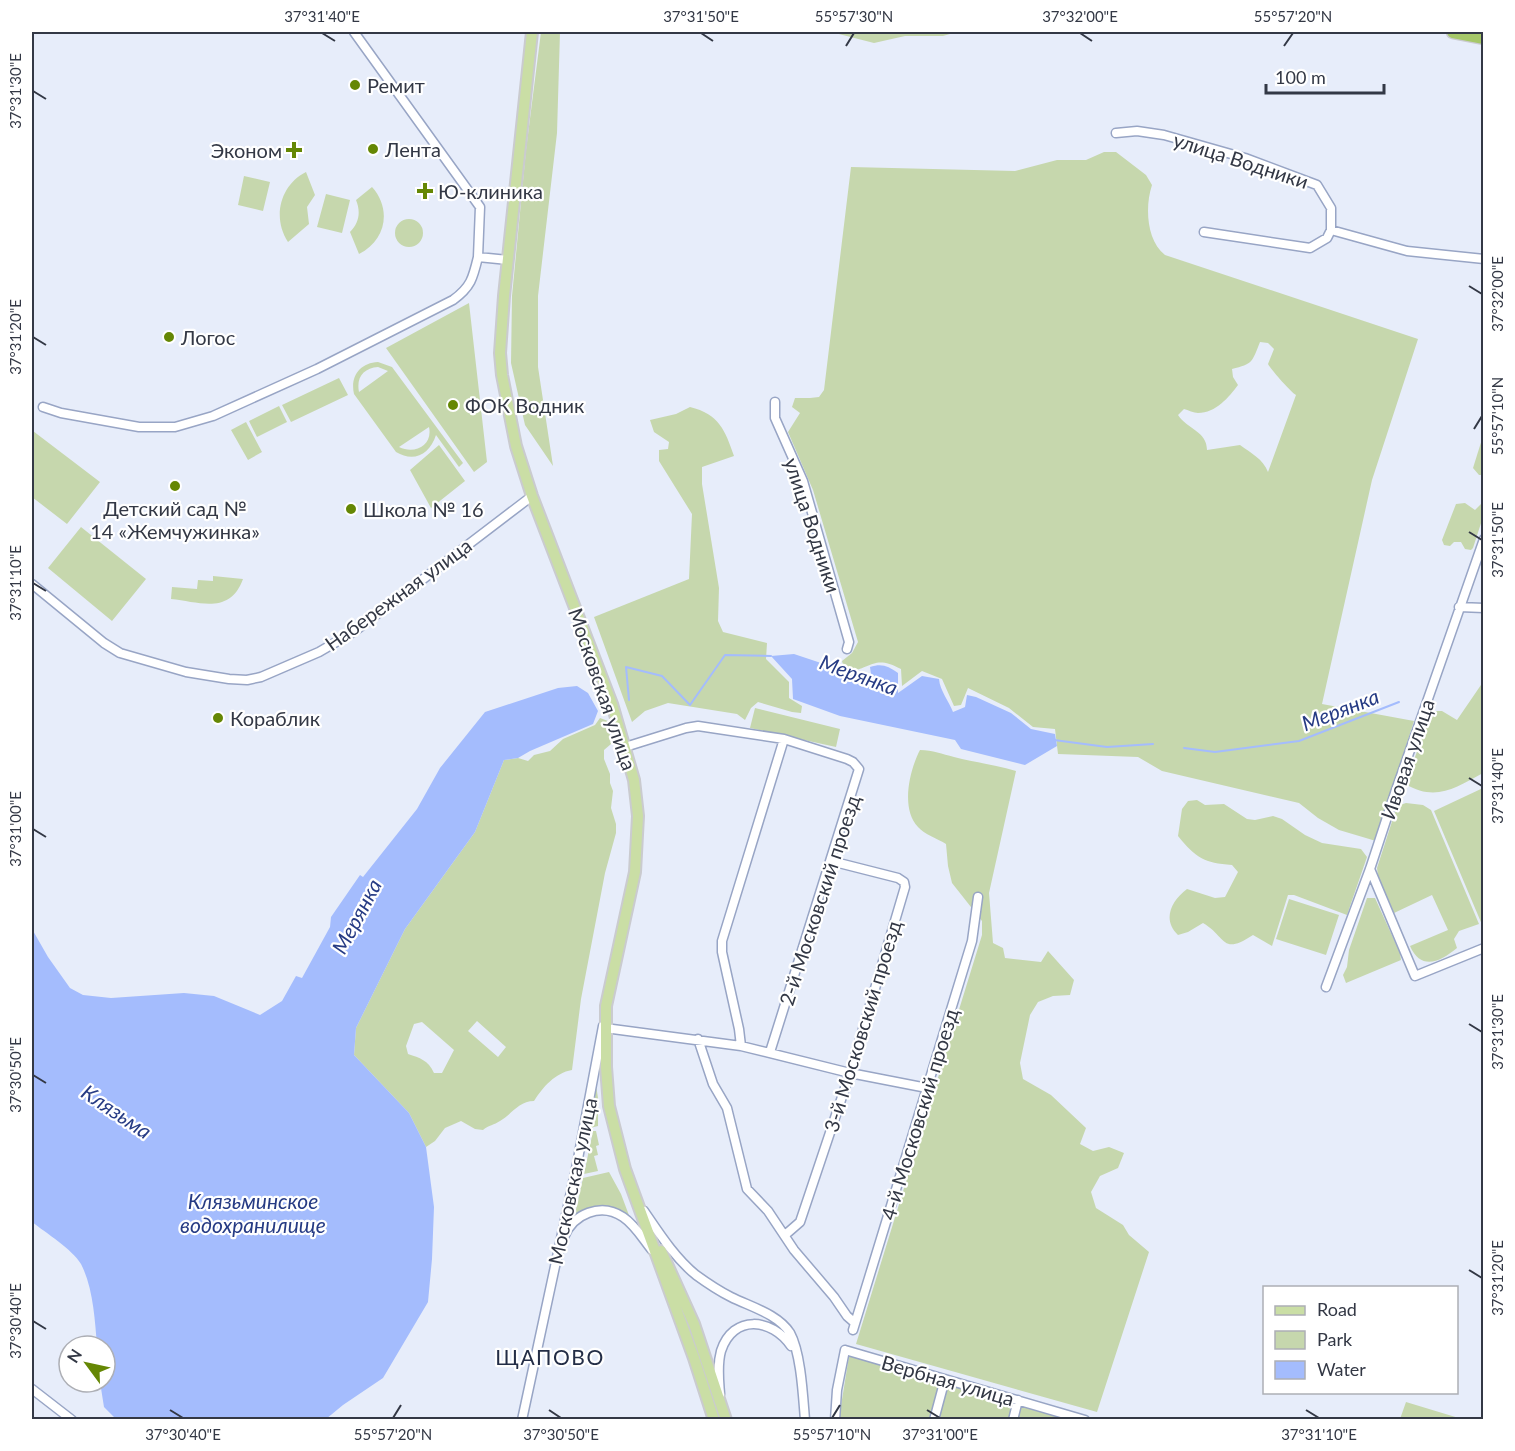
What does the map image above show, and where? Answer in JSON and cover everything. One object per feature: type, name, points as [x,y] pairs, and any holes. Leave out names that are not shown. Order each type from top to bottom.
[{"type":"highway","points":[[1453,32],[1484,38]]},
{"type":"main road","name":"Московская улица","points":[[532,32],[500,353],[516,446],[532,496],[608,693],[625,747],[635,792],[638,845],[631,898],[606,1006]]},
{"type":"main road","points":[[606,1006],[609,1106],[618,1146],[714,1419]]},
{"type":"main road","points":[[634,1194],[694,1323],[726,1419]]},
{"type":"street","points":[[43,407],[62,413],[140,427],[175,427],[213,416],[317,369],[465,292],[473,278],[478,257],[480,207],[354,32]]},
{"type":"street","name":"улица Водники","points":[[1116,133],[1137,131],[1164,135],[1245,158],[1317,185],[1331,208],[1331,230]]},
{"type":"street","points":[[1204,232],[1310,248],[1327,238],[1331,230],[1407,251],[1484,259]]},
{"type":"street","points":[[478,257],[508,260]]},
{"type":"street","name":"улица Водники","points":[[775,402],[775,418],[803,481],[849,642],[847,648]]},
{"type":"street","name":"Набережная улица","points":[[32,584],[104,643],[120,653],[186,672],[229,679],[261,678],[321,651],[361,627],[532,496]]},
{"type":"street","name":"Ивовая улица","points":[[1326,987],[1370,869],[1484,539]]},
{"type":"street","points":[[1459,607],[1484,608]]},
{"type":"street","points":[[625,747],[698,726],[784,739],[722,941],[722,952],[741,1046]]},
{"type":"street","name":"2-й Московский проезд","points":[[770,1052],[859,771],[853,762],[784,739]]},
{"type":"street","name":"3-й Московский проезд","points":[[785,1236],[800,1222],[850,1073],[905,887],[904,882],[898,878],[831,861]]},
{"type":"street","points":[[1370,869],[1415,976],[1484,948]]},
{"type":"street","name":"4-й Московский проезд","points":[[785,1236],[854,1326],[972,941],[978,897]]},
{"type":"street","name":"Московская улица","points":[[522,1419],[577,1164],[606,1006]]},
{"type":"street","points":[[605,1028],[741,1046],[850,1073],[927,1088]]},
{"type":"street","points":[[698,1039],[713,1084],[727,1108],[747,1189],[785,1236]]},
{"type":"street","points":[[642,1208],[679,1257],[696,1274],[728,1296],[770,1316],[783,1325],[793,1342],[797,1358],[806,1419]]},
{"type":"street","points":[[557,1254],[566,1231],[573,1221],[584,1214],[595,1211],[615,1213],[624,1218],[656,1254]]},
{"type":"street","points":[[720,1397],[719,1369],[722,1351],[728,1338],[740,1328],[756,1324],[770,1327],[788,1342],[797,1358]]},
{"type":"street","name":"Вербная улица","points":[[835,1419],[837,1390],[845,1350],[1085,1419]]},
{"type":"street","points":[[934,1419],[945,1379]]},
{"type":"street","points":[[32,1389],[72,1419]]},
{"type":"street","points":[[1013,1419],[1018,1400]]},
{"type":"green space","points":[[541,32],[560,32],[557,133],[538,296],[538,367],[553,466],[525,425],[511,363],[512,296],[526,150]]},
{"type":"green space","points":[[831,32],[957,32],[943,36],[905,36],[874,43]]},
{"type":"green space","points":[[1104,152],[1116,152],[1146,175],[1152,185],[1148,203],[1151,232],[1154,241],[1165,255],[1418,339],[1372,480],[1322,704],[1414,721],[1376,841],[1339,830],[1318,818],[1299,803],[1162,771],[1138,757],[1058,754],[1055,729],[1033,727],[1009,708],[968,688],[961,705],[954,706],[942,679],[922,671],[902,686],[901,669],[884,663],[845,672],[842,661],[852,653],[858,642],[813,490],[788,432],[800,413],[792,407],[795,398],[819,397],[824,390],[851,167],[1015,171],[1057,160],[1086,160]],"holes":[[[1260,342],[1268,343],[1274,349],[1268,364],[1296,395],[1268,472],[1260,460],[1240,445],[1207,450],[1204,438],[1178,415],[1184,409],[1196,413],[1205,412],[1221,404],[1238,385],[1233,377],[1232,369],[1248,364]]]},
{"type":"green space","points":[[306,172],[315,195],[307,207],[309,224],[288,242],[280,223],[281,203],[290,185]]},
{"type":"green space","points":[[244,176],[270,182],[263,211],[238,205]]},
{"type":"green space","points":[[372,187],[382,205],[383,224],[375,241],[359,254],[350,232],[358,217],[356,200]]},
{"type":"green space","points":[[326,194],[350,200],[342,233],[317,227]]},
{"type":"green space","points":[[409,219],[419,223],[423,233],[419,243],[409,247],[399,243],[395,233],[399,223]]},
{"type":"green space","name":"ФОК Водник","points":[[469,303],[487,462],[474,472],[386,348]]},
{"type":"green space","points":[[378,362],[392,367],[463,463],[459,467],[436,435],[430,447],[421,455],[409,457],[396,452],[354,394],[355,376],[361,368]],"holes":[[[378,367],[388,371],[359,392],[358,387],[362,374]],[[429,427],[428,439],[422,447],[411,450],[399,447]]]},
{"type":"green space","points":[[339,378],[348,395],[291,422],[282,405]]},
{"type":"green space","points":[[279,406],[287,422],[257,437],[249,421]]},
{"type":"green space","points":[[690,407],[708,414],[720,424],[734,456],[702,467],[702,484],[719,588],[718,621],[723,632],[767,643],[766,659],[789,682],[789,698],[802,706],[801,713],[758,702],[751,708],[745,720],[737,714],[668,703],[645,711],[632,722],[594,617],[689,579],[692,514],[659,461],[659,450],[668,449],[669,442],[654,432],[650,420],[676,414]]},
{"type":"green space","points":[[246,422],[262,452],[248,460],[231,430]]},
{"type":"green space","points":[[33,431],[100,482],[67,524],[32,497]]},
{"type":"green space","points":[[1483,436],[1483,475],[1479,475],[1473,468]]},
{"type":"green space","points":[[439,445],[465,481],[431,508],[410,470]]},
{"type":"green space","points":[[1483,502],[1483,517],[1473,548],[1465,549],[1461,542],[1454,542],[1450,546],[1444,545],[1442,540],[1456,504],[1465,503],[1475,510]]},
{"type":"green space","points":[[81,527],[146,579],[112,621],[48,568]]},
{"type":"green space","points":[[213,576],[243,579],[230,598],[222,602],[213,604],[171,599],[172,587],[197,589],[198,580],[213,581]]},
{"type":"green space","points":[[1483,682],[1483,773],[1445,791],[1426,792],[1405,784],[1432,711],[1442,711],[1457,720]]},
{"type":"green space","points":[[755,708],[840,729],[836,747],[750,728]]},
{"type":"green space","points":[[600,718],[608,721],[611,744],[604,750],[604,759],[613,791],[611,808],[616,833],[605,873],[581,999],[572,1070],[555,1077],[534,1101],[520,1105],[504,1118],[483,1130],[475,1129],[461,1121],[445,1128],[435,1141],[426,1147],[409,1113],[354,1055],[356,1028],[405,929],[475,832],[504,760],[518,758],[528,761],[534,755],[550,751],[563,739],[595,725]],"holes":[[[477,1021],[506,1047],[498,1057],[468,1031]],[[422,1022],[454,1050],[442,1073],[434,1073],[426,1062],[408,1054],[406,1046],[414,1024]]]},
{"type":"green space","points":[[920,750],[933,751],[1016,771],[989,893],[993,943],[1003,948],[1005,958],[1041,962],[1048,951],[1074,980],[1070,995],[1053,996],[1038,1002],[1030,1015],[1020,1063],[1023,1079],[1051,1095],[1086,1128],[1080,1144],[1093,1151],[1109,1147],[1124,1153],[1118,1168],[1100,1176],[1091,1192],[1096,1208],[1123,1225],[1129,1235],[1149,1252],[1097,1412],[856,1344],[982,935],[982,921],[952,883],[946,844],[921,830],[909,810],[910,778]]},
{"type":"green space","points":[[1483,788],[1484,927],[1434,811]]},
{"type":"green space","points":[[1197,800],[1205,805],[1224,804],[1247,819],[1255,820],[1273,816],[1322,843],[1361,849],[1367,857],[1347,915],[1294,895],[1288,895],[1272,946],[1253,935],[1235,944],[1229,944],[1203,923],[1178,935],[1170,923],[1170,911],[1181,894],[1187,889],[1215,898],[1225,897],[1238,872],[1232,865],[1214,863],[1201,858],[1190,850],[1178,836],[1182,809],[1188,801]]},
{"type":"green space","points":[[1406,803],[1423,805],[1431,810],[1479,924],[1459,931],[1454,939],[1457,948],[1431,962],[1420,959],[1410,946],[1448,930],[1432,895],[1394,913],[1378,876],[1377,868],[1397,806]]},
{"type":"green space","points":[[1367,898],[1375,898],[1401,960],[1346,983],[1343,975],[1347,967],[1349,950]]},
{"type":"green space","points":[[1289,899],[1339,915],[1326,955],[1276,939]]},
{"type":"green space","points":[[595,1079],[598,1126],[590,1128]]},
{"type":"green space","points":[[593,1131],[596,1131],[599,1145],[596,1146],[598,1155],[594,1156],[598,1171],[584,1174]]},
{"type":"green space","points":[[609,1172],[630,1218],[616,1209],[604,1206],[591,1207],[575,1214],[583,1178]]},
{"type":"green space","points":[[850,1350],[1096,1419],[840,1420]]},
{"type":"green space","points":[[1406,1402],[1462,1419],[1400,1419]]},
{"type":"water","points":[[794,654],[827,665],[844,675],[871,674],[870,667],[881,665],[888,667],[898,673],[898,693],[922,676],[939,679],[953,712],[965,707],[967,695],[976,697],[1011,713],[1031,729],[1055,734],[1057,746],[1025,765],[961,749],[955,740],[840,716],[793,699],[792,679],[771,656]]},
{"type":"water","name":"Клязьминское водохранилище","points":[[577,686],[588,693],[598,711],[593,724],[518,758],[504,760],[475,832],[405,929],[356,1028],[354,1055],[409,1113],[426,1147],[434,1207],[428,1302],[383,1378],[326,1419],[116,1419],[104,1407],[102,1394],[117,1394],[117,1334],[96,1334],[93,1304],[81,1264],[72,1253],[32,1222],[32,929],[70,988],[83,995],[111,998],[184,993],[214,996],[260,1015],[282,1001],[296,976],[302,978],[330,927],[331,917],[360,875],[363,877],[417,809],[440,768],[485,712],[558,688]]},
{"type":"waterway","name":"Мерянка","points":[[629,700],[626,667],[662,676],[690,705],[725,655],[771,656]]},
{"type":"waterway","name":"Мерянка","points":[[1184,748],[1215,752],[1299,741],[1399,702]]},
{"type":"waterway","name":"Мерянка","points":[[1054,740],[1107,747],[1153,744]]},
{"type":"place","name":"Ремит","points":[[355,85]]},
{"type":"place","name":"Лента","points":[[373,149]]},
{"type":"place","name":"Эконом","points":[[294,150]]},
{"type":"place","name":"Ю-клиника","points":[[425,191]]},
{"type":"place","name":"Логос","points":[[169,337]]},
{"type":"place","name":"ФОК Водник","points":[[453,405]]},
{"type":"place","name":"Детский сад № 14 «Жемчужинка»","points":[[175,486]]},
{"type":"place","name":"Школа № 16","points":[[351,509]]},
{"type":"place","name":"Кораблик","points":[[218,718]]},
{"type":"district","name":"ЩАПОВО","points":[[550,1356]]},
{"type":"water label","name":"Клязьма","points":[[117,1111]]}]
